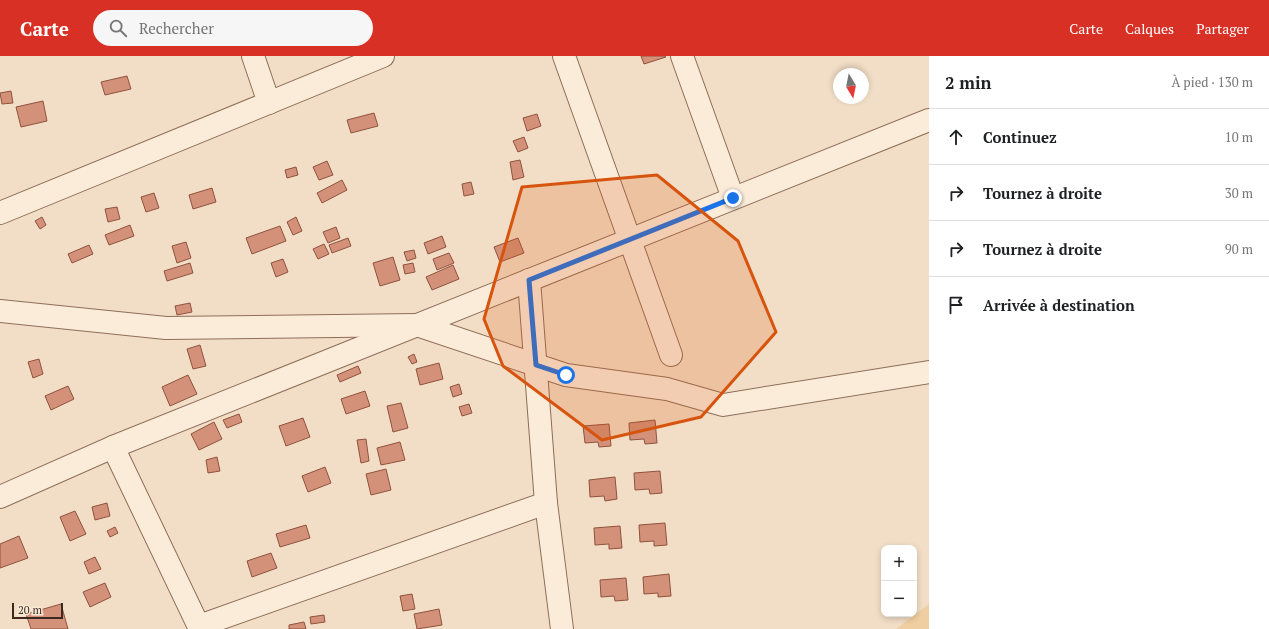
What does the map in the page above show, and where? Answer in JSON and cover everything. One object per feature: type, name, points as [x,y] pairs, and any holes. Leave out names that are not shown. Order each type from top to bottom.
[{"type":"street","points":[[253,56],[269,103]]},
{"type":"street","points":[[0,213],[383,56]]},
{"type":"street","points":[[564,56],[671,355]]},
{"type":"street","points":[[682,56],[733,198]]},
{"type":"street","points":[[0,496],[113,447],[929,120]]},
{"type":"street","points":[[529,280],[546,503],[562,629]]},
{"type":"street","points":[[0,311],[166,328],[417,325],[566,375],[667,389],[723,405],[929,372]]},
{"type":"street","points":[[113,447],[200,628],[546,503]]},
{"type":"highlighted area","points":[[657,175],[738,241],[776,332],[701,417],[602,440],[503,366],[484,319],[522,187]]},
{"type":"sand","points":[[929,604],[929,629],[896,629],[912,617],[917,617],[917,613]]},
{"type":"building","points":[[641,56],[665,56],[666,57],[644,64]]},
{"type":"building","points":[[127,76],[131,89],[105,95],[101,82]]},
{"type":"building","points":[[11,91],[13,103],[2,104],[0,93]]},
{"type":"building","points":[[43,101],[47,121],[21,127],[16,107]]},
{"type":"building","points":[[374,113],[378,126],[351,133],[347,120]]},
{"type":"building","points":[[537,114],[541,126],[527,131],[523,118]]},
{"type":"building","points":[[524,137],[528,148],[518,152],[513,141]]},
{"type":"building","points":[[520,160],[524,177],[513,180],[510,162]]},
{"type":"building","points":[[327,161],[333,175],[319,180],[313,167]]},
{"type":"building","points":[[296,167],[298,175],[287,178],[285,170]]},
{"type":"building","points":[[342,180],[347,190],[322,203],[317,193]]},
{"type":"building","points":[[471,182],[474,194],[464,196],[462,184]]},
{"type":"building","points":[[212,188],[216,202],[193,209],[189,195]]},
{"type":"building","points":[[154,193],[159,208],[146,212],[141,197]]},
{"type":"building","points":[[117,207],[120,219],[108,222],[105,209]]},
{"type":"building","points":[[42,217],[46,225],[40,229],[35,221]]},
{"type":"building","points":[[296,217],[302,231],[293,235],[287,222]]},
{"type":"building","points":[[130,225],[134,236],[109,245],[105,235]]},
{"type":"building","points":[[280,226],[286,241],[252,254],[246,238]]},
{"type":"building","points":[[336,227],[340,238],[328,243],[323,232]]},
{"type":"building","points":[[442,236],[446,247],[428,254],[424,243]]},
{"type":"building","points":[[348,238],[351,246],[332,253],[329,245]]},
{"type":"building","points":[[518,238],[524,253],[500,262],[494,247]]},
{"type":"building","points":[[186,242],[191,258],[177,263],[172,246]]},
{"type":"building","points":[[324,244],[329,254],[318,259],[313,249]]},
{"type":"building","points":[[89,245],[93,254],[72,263],[68,254]]},
{"type":"building","points":[[414,250],[416,258],[407,261],[404,252]]},
{"type":"building","points":[[449,253],[454,263],[437,270],[433,259]]},
{"type":"building","points":[[393,257],[400,280],[380,286],[373,263]]},
{"type":"building","points":[[283,259],[288,272],[276,277],[271,263]]},
{"type":"building","points":[[190,263],[193,273],[167,281],[164,271]]},
{"type":"building","points":[[413,263],[415,272],[405,274],[403,265]]},
{"type":"building","points":[[453,265],[459,279],[432,290],[426,277]]},
{"type":"building","points":[[190,303],[192,312],[177,315],[175,306]]},
{"type":"building","points":[[200,345],[206,366],[193,369],[187,349]]},
{"type":"building","points":[[414,354],[417,362],[412,364],[408,357]]},
{"type":"building","points":[[39,359],[43,374],[33,378],[28,362]]},
{"type":"building","points":[[439,363],[443,379],[420,385],[416,369]]},
{"type":"building","points":[[358,366],[361,373],[340,382],[337,375]]},
{"type":"building","points":[[188,375],[197,394],[170,406],[162,387]]},
{"type":"building","points":[[459,384],[462,394],[453,397],[450,387]]},
{"type":"building","points":[[68,386],[74,399],[51,410],[45,396]]},
{"type":"building","points":[[365,391],[370,406],[346,414],[341,399]]},
{"type":"building","points":[[401,403],[408,428],[393,432],[387,406]]},
{"type":"building","points":[[469,404],[472,413],[462,416],[459,407]]},
{"type":"building","points":[[239,414],[242,422],[227,428],[223,420]]},
{"type":"building","points":[[303,418],[310,437],[286,446],[279,426]]},
{"type":"building","points":[[655,420],[657,443],[645,444],[644,439],[630,440],[629,423]]},
{"type":"building","points":[[214,422],[222,439],[199,450],[191,434]]},
{"type":"building","points":[[609,424],[611,446],[599,447],[598,442],[585,443],[583,426]]},
{"type":"building","points":[[366,439],[369,461],[361,463],[357,440]]},
{"type":"building","points":[[400,442],[405,460],[381,465],[377,448]]},
{"type":"building","points":[[217,457],[220,471],[208,473],[206,460]]},
{"type":"building","points":[[325,467],[331,483],[308,492],[302,476]]},
{"type":"building","points":[[386,469],[391,490],[371,495],[366,474]]},
{"type":"building","points":[[660,471],[662,493],[650,494],[649,489],[635,490],[634,473]]},
{"type":"building","points":[[615,477],[617,499],[605,501],[604,496],[590,497],[589,480]]},
{"type":"building","points":[[107,503],[110,516],[95,520],[92,507]]},
{"type":"building","points":[[75,511],[86,534],[70,541],[60,517]]},
{"type":"building","points":[[665,523],[667,545],[654,546],[654,541],[640,542],[639,525]]},
{"type":"building","points":[[306,525],[310,538],[280,547],[276,534]]},
{"type":"building","points":[[620,526],[622,548],[609,549],[609,544],[595,545],[594,528]]},
{"type":"building","points":[[115,527],[118,533],[110,537],[107,531]]},
{"type":"building","points":[[19,536],[28,558],[0,568],[0,544]]},
{"type":"building","points":[[271,553],[277,568],[252,577],[247,561]]},
{"type":"building","points":[[95,557],[101,569],[89,574],[84,562]]},
{"type":"building","points":[[669,574],[671,596],[658,597],[658,593],[644,594],[643,577]]},
{"type":"building","points":[[626,578],[628,600],[615,601],[614,596],[601,597],[600,580]]},
{"type":"building","points":[[105,583],[111,597],[90,607],[83,592]]},
{"type":"building","points":[[412,594],[415,609],[403,611],[400,596]]},
{"type":"building","points":[[61,604],[68,629],[31,629],[26,614]]},
{"type":"building","points":[[439,609],[442,625],[417,629],[414,614]]},
{"type":"building","points":[[324,615],[325,622],[311,624],[310,617]]},
{"type":"building","points":[[304,622],[306,629],[289,629],[289,625]]},
{"type":"route","points":[[566,375],[536,365],[529,280],[733,198]]}]
